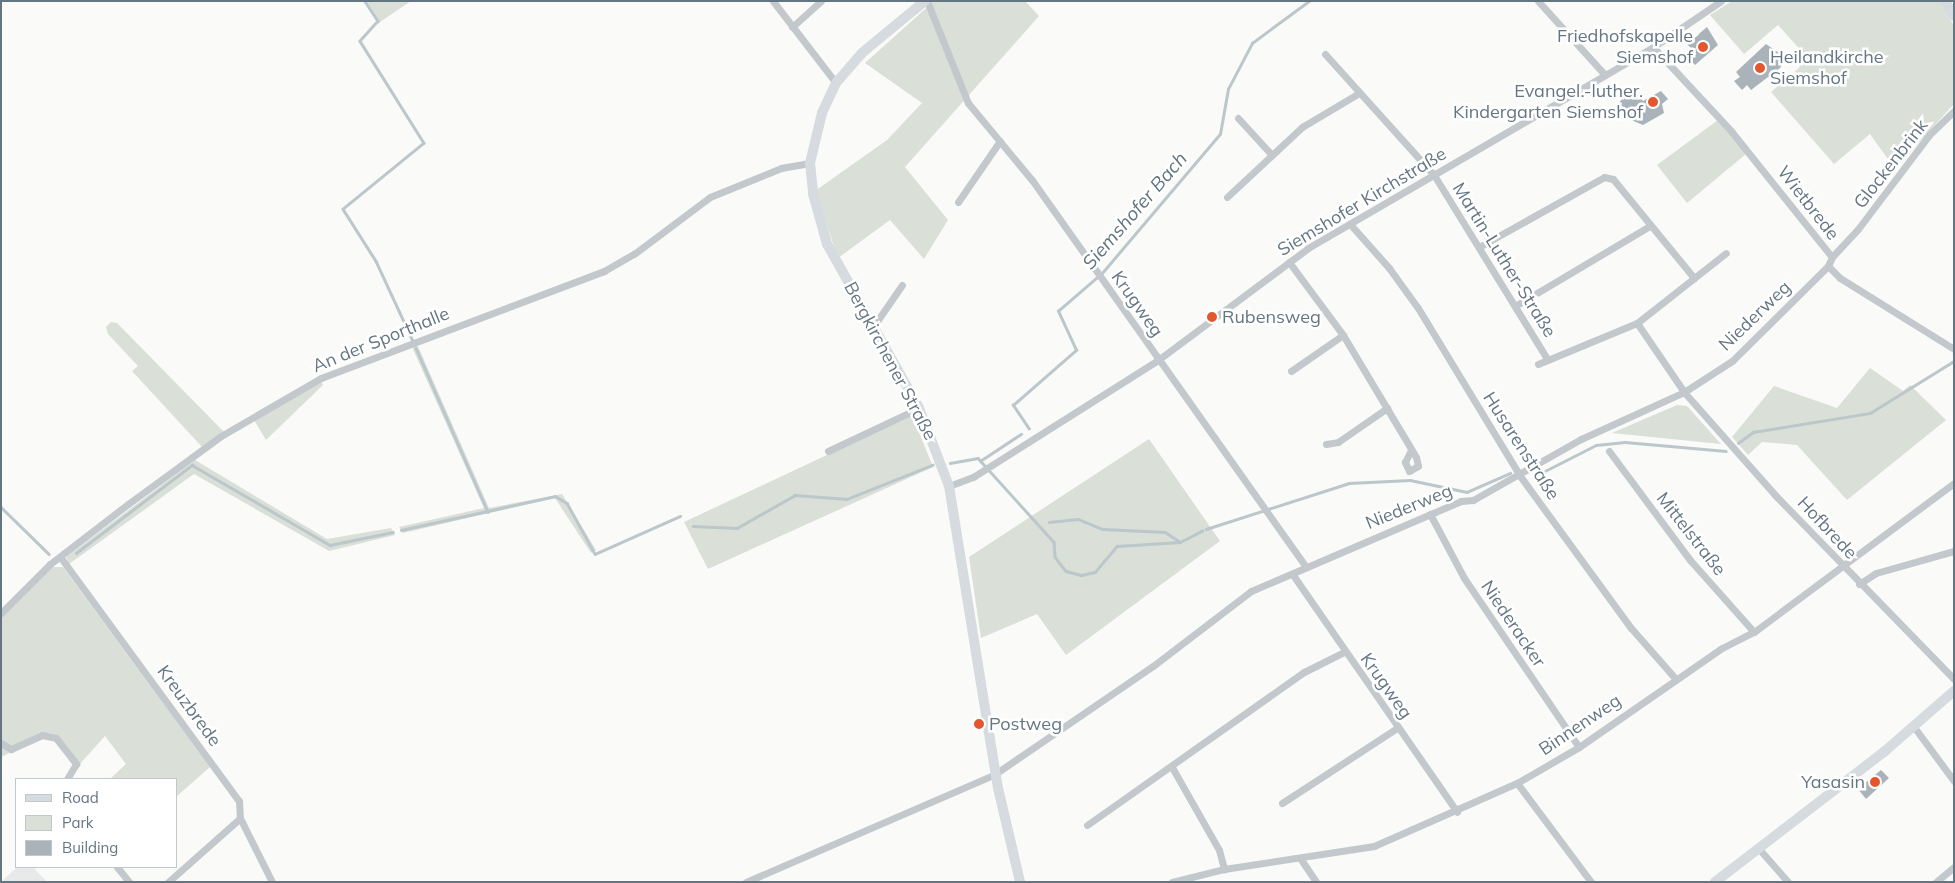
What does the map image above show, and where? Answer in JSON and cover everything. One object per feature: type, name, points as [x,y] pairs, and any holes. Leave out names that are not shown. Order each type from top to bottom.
[{"type":"street","points":[[773,1],[836,84]]},
{"type":"street","points":[[792,27],[821,1]]},
{"type":"street","name":"Bergkirchener Straße","points":[[926,1],[862,53],[836,84],[822,113],[810,162],[813,194],[827,244],[919,408],[949,486],[995,774],[1007,838],[1020,882]]},
{"type":"street","name":"Krugweg","points":[[926,1],[968,103],[1000,141],[1099,276],[1270,514],[1305,566]]},
{"type":"street","points":[[1538,1],[1605,75]]},
{"type":"street","name":"Siemshofer Kirchstraße","points":[[949,486],[985,468],[1158,360],[1218,319],[1289,262],[1350,224],[1653,47],[1721,1]]},
{"type":"street","points":[[1945,1],[1954,16]]},
{"type":"street","name":"Wietbrede","points":[[1653,47],[1731,131],[1832,257],[1828,266],[1840,278],[1954,349]]},
{"type":"street","name":"Martin-Luther-Straße","points":[[1325,54],[1434,175],[1548,360]]},
{"type":"street","points":[[1227,197],[1302,127],[1359,93]]},
{"type":"street","name":"Glockenbrink","points":[[1832,257],[1858,229],[1929,135],[1954,111]]},
{"type":"street","points":[[1238,118],[1271,154]]},
{"type":"street","points":[[958,202],[1000,141]]},
{"type":"street","name":"An der Sporthalle","points":[[1,613],[61,558],[221,436],[321,378],[604,271],[634,254],[710,197],[781,168],[810,162]]},
{"type":"street","points":[[1479,248],[1604,177],[1612,179],[1694,278]]},
{"type":"street","name":"Husarenstraße","points":[[1350,224],[1390,268],[1418,308],[1520,476],[1631,628],[1676,678]]},
{"type":"street","points":[[1515,306],[1650,226]]},
{"type":"street","name":"Martin-Luther-Straße","points":[[1538,364],[1637,323],[1726,253]]},
{"type":"street","points":[[1289,262],[1343,335],[1411,450]]},
{"type":"street","name":"Niederweg","points":[[995,774],[1153,666],[1251,591],[1293,575],[1305,566],[1430,514],[1473,500],[1520,476],[1581,439],[1684,392],[1732,361],[1828,266]]},
{"type":"street","points":[[873,327],[902,285]]},
{"type":"street","name":"Hofbrede","points":[[1637,323],[1684,392],[1843,568],[1954,679]]},
{"type":"street","points":[[1291,371],[1343,335]]},
{"type":"street","points":[[828,451],[919,408]]},
{"type":"street","points":[[1326,444],[1338,442],[1387,408]]},
{"type":"street","name":"Mittelstraße","points":[[1609,451],[1690,560],[1754,632]]},
{"type":"street","name":"Binnenweg","points":[[1172,882],[1224,869],[1374,846],[1456,812],[1517,783],[1578,747],[1676,678],[1754,632],[1843,568],[1954,483]]},
{"type":"street","name":"Niederacker","points":[[1430,514],[1464,578],[1578,747]]},
{"type":"street","points":[[1859,584],[1876,574],[1954,551]]},
{"type":"street","name":"Kreuzbrede","points":[[61,558],[239,801],[240,818],[272,882]]},
{"type":"street","name":"Krugweg","points":[[1293,575],[1344,652],[1456,812]]},
{"type":"street","points":[[1088,825],[1173,768],[1304,672],[1344,652]]},
{"type":"street","points":[[1715,882],[1760,850],[1914,726],[1954,691]]},
{"type":"street","points":[[1914,726],[1954,782]]},
{"type":"street","points":[[1282,803],[1397,728]]},
{"type":"street","points":[[1,743],[11,750],[42,735],[56,738],[76,764],[68,778]]},
{"type":"street","points":[[1173,768],[1219,850],[1224,869]]},
{"type":"street","points":[[746,882],[995,774]]},
{"type":"street","points":[[1517,783],[1591,882]]},
{"type":"street","points":[[168,882],[240,818]]},
{"type":"street","points":[[1760,850],[1788,882]]},
{"type":"street","points":[[1300,858],[1316,882]]},
{"type":"street","points":[[1936,882],[1954,867]]},
{"type":"street","points":[[118,868],[128,882]]},
{"type":"shaded area","points":[[16,868],[34,868],[47,882],[1,882]]},
{"type":"green space","points":[[367,1],[411,1],[380,22]]},
{"type":"green space","points":[[934,1],[1025,1],[1039,16],[905,167],[948,220],[924,259],[890,220],[838,258],[815,191],[887,140],[922,103],[865,63]]},
{"type":"green space","points":[[1732,1],[1940,1],[1954,26],[1954,104],[1895,169],[1870,134],[1834,164],[1771,92],[1799,68],[1804,54],[1778,25],[1744,54],[1710,15]]},
{"type":"green space","points":[[1718,120],[1746,154],[1687,203],[1657,165]]},
{"type":"green space","points":[[111,322],[117,323],[224,432],[202,447],[132,371],[138,366],[108,334],[106,327]]},
{"type":"green space","points":[[417,344],[489,508],[562,494],[596,550],[591,553],[555,498],[403,533],[399,527],[484,508],[412,347]]},
{"type":"green space","points":[[1870,368],[1903,391],[1910,385],[1946,420],[1847,500],[1797,445],[1762,442],[1748,455],[1732,437],[1774,386],[1837,408]]},
{"type":"green space","points":[[321,381],[323,385],[266,440],[254,420]]},
{"type":"green space","points":[[1677,405],[1687,406],[1721,444],[1612,433]]},
{"type":"green space","points":[[912,415],[933,467],[708,569],[684,522]]},
{"type":"green space","points":[[1149,439],[1220,541],[1066,655],[1037,614],[981,638],[969,557]]},
{"type":"green space","points":[[195,460],[327,539],[391,528],[395,535],[329,551],[194,474],[69,564],[66,557]]},
{"type":"green space","points":[[52,567],[63,567],[210,767],[178,795],[178,778],[111,778],[126,764],[105,736],[79,765],[66,745],[50,733],[1,757],[1,618]]},
{"type":"building","name":"Friedhofskapelle Siemshof","points":[[1707,27],[1718,45],[1695,65],[1687,56],[1693,50],[1687,44]]},
{"type":"building","name":"Heilandkirche Siemshof","points":[[1766,44],[1782,55],[1778,58],[1783,63],[1780,68],[1751,90],[1747,85],[1742,90],[1734,81],[1740,77],[1736,72]]},
{"type":"building","name":"Evangel.-luther. Kindergarten Siemshof","points":[[1631,87],[1643,101],[1661,91],[1668,99],[1662,104],[1664,113],[1643,125],[1624,117],[1616,107]]},
{"type":"building","name":"Yasasin","points":[[1881,770],[1889,778],[1866,799],[1858,789]]},
{"type":"waterway","points":[[365,1],[378,21],[360,41],[424,143],[343,209],[376,261],[413,341]]},
{"type":"waterway","name":"Siemshofer Bach","points":[[1029,429],[1013,405],[1076,350],[1058,311],[1102,273],[1220,134],[1228,89],[1252,43],[1309,1]]},
{"type":"waterway","points":[[416,348],[488,512]]},
{"type":"waterway","points":[[1738,443],[1753,432],[1870,413],[1954,361]]},
{"type":"waterway","name":"Siemshofer Bach","points":[[980,461],[1021,434]]},
{"type":"waterway","points":[[1535,476],[1596,445],[1625,442],[1726,451]]},
{"type":"waterway","points":[[950,463],[978,458],[1054,542],[1055,557],[1066,571],[1081,575],[1095,572],[1117,546],[1180,542],[1202,531]]},
{"type":"waterway","points":[[76,553],[192,465],[330,545],[393,532]]},
{"type":"waterway","points":[[693,526],[737,528],[795,495],[847,499],[932,465]]},
{"type":"waterway","points":[[1206,529],[1349,483],[1410,480],[1467,492],[1510,473]]},
{"type":"waterway","points":[[401,530],[555,496],[567,503],[595,554],[680,516]]},
{"type":"waterway","points":[[1,507],[49,554]]},
{"type":"waterway","points":[[1049,522],[1078,519],[1103,529],[1165,532],[1179,541]]},
{"type":"place","name":"Friedhofskapelle Siemshof","points":[[1703,47]]},
{"type":"place","name":"Heilandkirche Siemshof","points":[[1760,68]]},
{"type":"place","name":"Evangel.-luther. Kindergarten Siemshof","points":[[1653,102]]},
{"type":"place","name":"Rubensweg","points":[[1212,317]]},
{"type":"place","name":"Postweg","points":[[979,724]]},
{"type":"place","name":"Yasasin","points":[[1875,782]]}]
